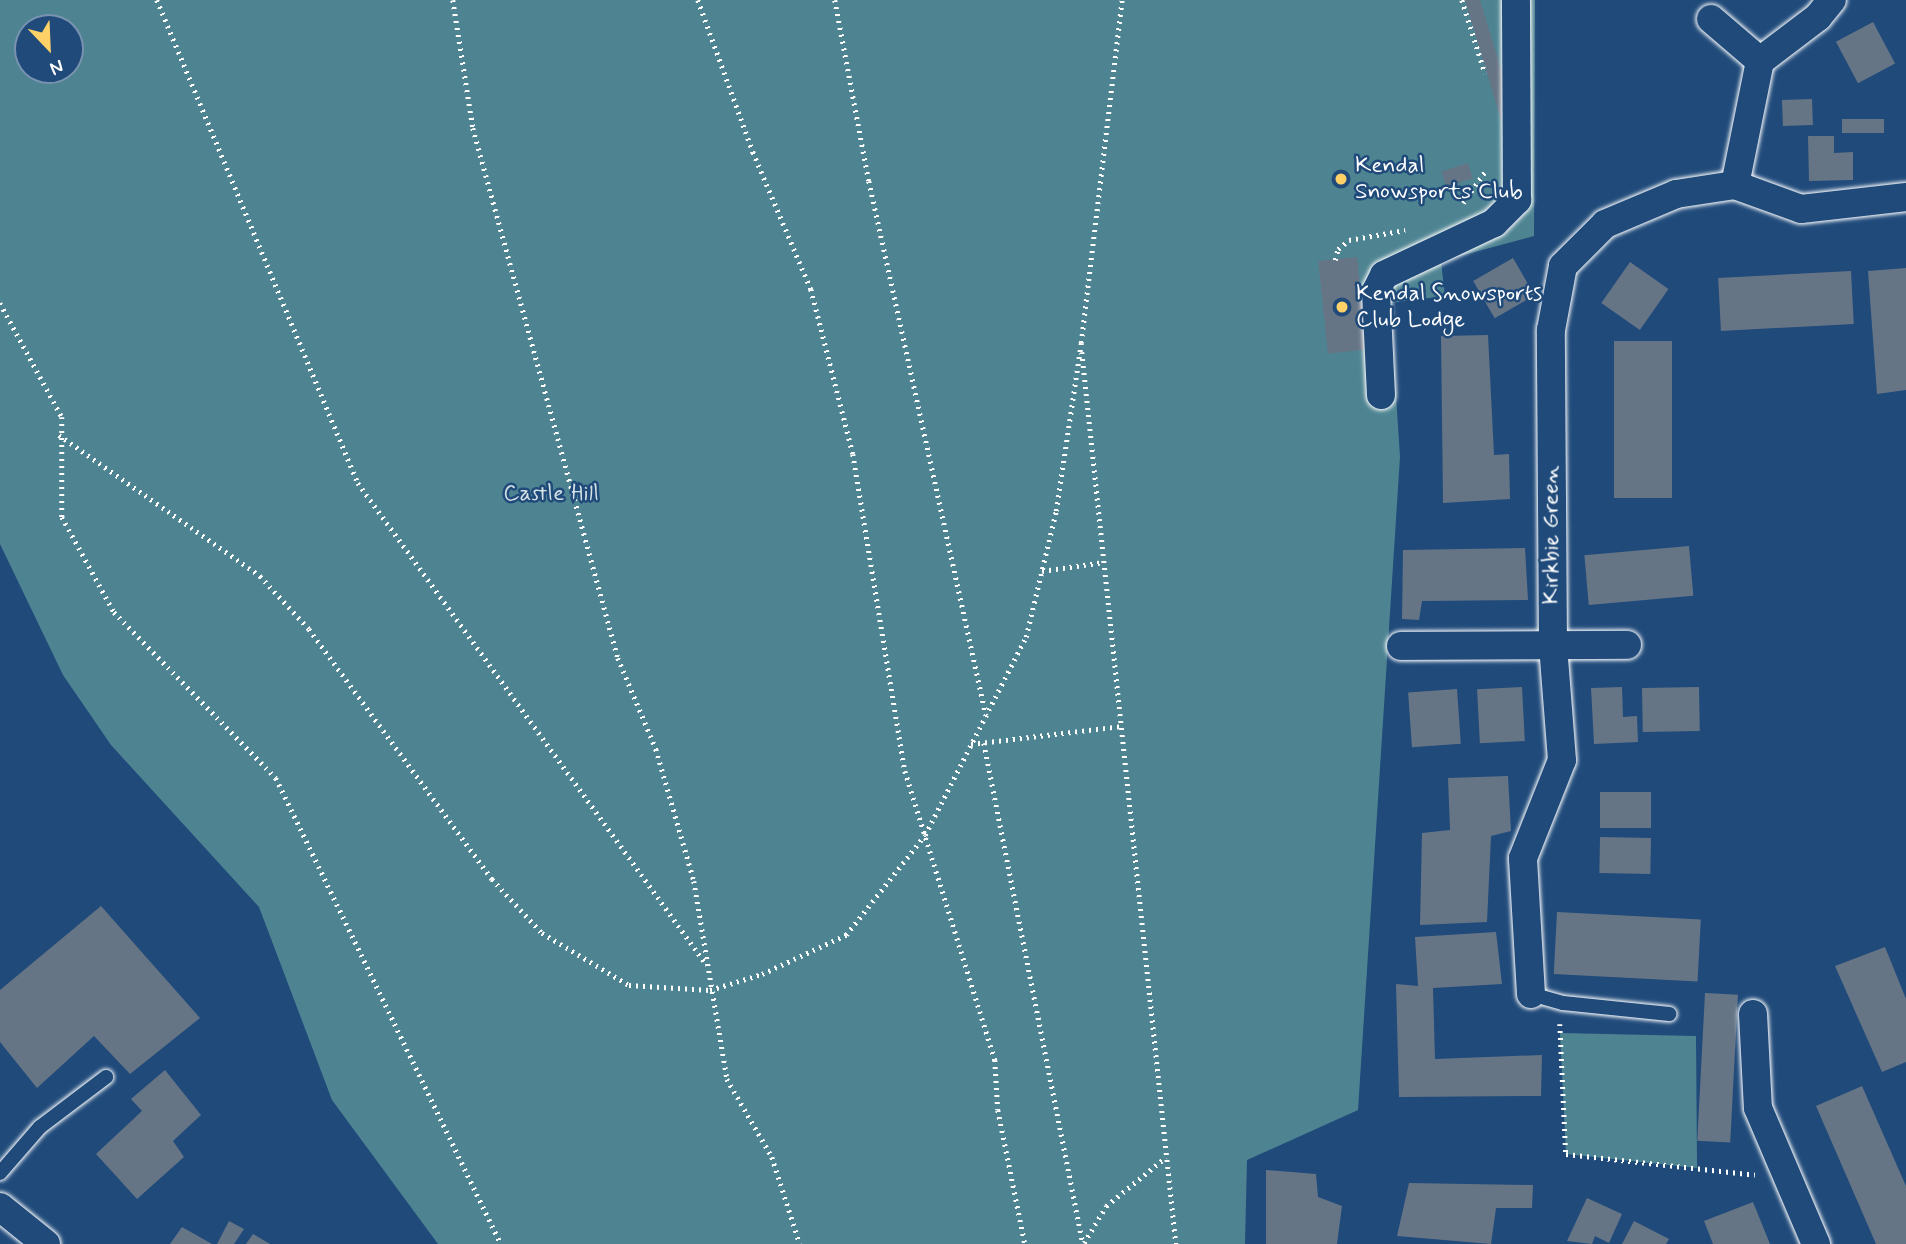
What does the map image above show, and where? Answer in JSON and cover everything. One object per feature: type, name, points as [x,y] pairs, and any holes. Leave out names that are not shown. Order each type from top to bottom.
[{"type":"street","points":[[1381,395],[1376,291],[1384,275],[1494,223],[1517,200],[1516,0]]},
{"type":"street","points":[[1735,185],[1760,61],[1818,17],[1832,0]]},
{"type":"street","points":[[1711,19],[1760,61]]},
{"type":"street","name":"Kirkbie Green","points":[[1531,993],[1523,858],[1562,760],[1553,645],[1551,330],[1563,266],[1605,224],[1675,194],[1735,185],[1801,209],[1906,197]]},
{"type":"street","points":[[1401,646],[1627,645]]},
{"type":"street","points":[[1753,1014],[1758,1108],[1815,1244]]},
{"type":"street","points":[[0,1207],[46,1244]]},
{"type":"lane","points":[[1531,993],[1563,1003],[1669,1014]]},
{"type":"lane","points":[[0,1173],[40,1127],[106,1077]]},
{"type":"path","points":[[157,0],[358,483],[706,965]]},
{"type":"path","points":[[453,0],[473,128],[618,658],[656,749],[694,881],[710,990],[727,1079],[772,1157],[800,1244]]},
{"type":"path","points":[[698,0],[753,152],[810,289],[853,454],[905,771],[995,1060],[998,1110],[1025,1244]]},
{"type":"path","points":[[835,0],[869,181],[986,716]]},
{"type":"path","points":[[59,435],[260,576],[309,629],[492,879],[542,933],[629,985],[710,990],[762,974],[846,935],[925,835],[1026,637],[1056,511],[1081,343],[1122,0]]},
{"type":"path","points":[[1462,0],[1489,86]]},
{"type":"path","points":[[1460,208],[1488,168]]},
{"type":"path","points":[[0,303],[62,417],[59,435],[62,517],[114,612],[276,778],[501,1244]]},
{"type":"path","points":[[1081,343],[1176,1244]]},
{"type":"path","points":[[1042,571],[1104,562]]},
{"type":"path","points":[[971,744],[1121,726]]},
{"type":"path","points":[[984,743],[1083,1244]]},
{"type":"path","points":[[1531,993],[1560,1022],[1566,1154],[1788,1179]]},
{"type":"path","points":[[1083,1244],[1106,1206],[1166,1156]]},
{"type":"green space","name":"Castle Hill","points":[[0,0],[1535,0],[1534,236],[1441,261],[1445,296],[1390,303],[1400,457],[1358,1110],[1247,1160],[1245,1244],[438,1244],[332,1100],[259,907],[111,745],[63,675],[0,544]]},
{"type":"green space","points":[[1560,1033],[1696,1036],[1697,1168],[1566,1154]]},
{"type":"building","points":[[1465,0],[1480,0],[1512,105],[1511,117],[1501,120]]},
{"type":"building","points":[[1873,22],[1895,63],[1858,83],[1836,42]]},
{"type":"building","points":[[1812,99],[1813,125],[1783,126],[1782,100]]},
{"type":"building","points":[[1842,119],[1884,119],[1884,133],[1842,133]]},
{"type":"building","points":[[1808,136],[1834,136],[1834,153],[1853,152],[1853,180],[1809,181]]},
{"type":"building","points":[[1468,163],[1473,178],[1446,187],[1441,172]]},
{"type":"building","name":"Kendal Snowsports Club Lodge","points":[[1357,257],[1367,349],[1328,354],[1318,261]]},
{"type":"building","points":[[1513,258],[1534,295],[1495,318],[1473,281]]},
{"type":"building","points":[[1630,262],[1669,289],[1640,330],[1601,303]]},
{"type":"building","points":[[1906,268],[1906,390],[1877,394],[1868,271]]},
{"type":"building","points":[[1851,271],[1854,324],[1721,331],[1718,278]]},
{"type":"building","points":[[1488,335],[1494,455],[1509,454],[1510,499],[1443,503],[1441,336]]},
{"type":"building","points":[[1614,341],[1672,341],[1672,498],[1614,498]]},
{"type":"building","points":[[1689,546],[1693,596],[1589,605],[1584,555]]},
{"type":"building","points":[[1525,548],[1528,600],[1422,601],[1419,620],[1402,619],[1403,550]]},
{"type":"building","points":[[1522,687],[1525,741],[1480,743],[1477,689]]},
{"type":"building","points":[[1622,687],[1623,717],[1637,716],[1638,742],[1594,744],[1591,688]]},
{"type":"building","points":[[1699,687],[1700,731],[1643,732],[1642,688]]},
{"type":"building","points":[[1457,689],[1461,744],[1412,747],[1408,692]]},
{"type":"building","points":[[1508,776],[1511,831],[1491,836],[1487,922],[1420,925],[1422,833],[1450,830],[1448,778]]},
{"type":"building","points":[[1600,792],[1651,792],[1651,828],[1600,828]]},
{"type":"building","points":[[1600,837],[1651,838],[1650,874],[1599,873]]},
{"type":"building","points":[[101,906],[200,1018],[130,1074],[94,1036],[37,1088],[0,1042],[0,990]]},
{"type":"building","points":[[1557,912],[1701,920],[1698,981],[1554,974]]},
{"type":"building","points":[[1496,932],[1502,984],[1433,988],[1435,1059],[1542,1055],[1541,1096],[1399,1097],[1396,984],[1418,986],[1415,937]]},
{"type":"building","points":[[1885,947],[1906,999],[1906,1062],[1882,1072],[1835,966]]},
{"type":"building","points":[[1705,993],[1738,995],[1730,1143],[1697,1141]]},
{"type":"building","points":[[165,1070],[201,1115],[173,1141],[184,1157],[137,1199],[96,1154],[142,1111],[131,1099]]},
{"type":"building","points":[[1862,1086],[1906,1186],[1906,1244],[1876,1244],[1816,1106]]},
{"type":"building","points":[[1266,1170],[1316,1174],[1318,1197],[1342,1206],[1337,1244],[1266,1244]]},
{"type":"building","points":[[1409,1183],[1533,1185],[1532,1208],[1496,1208],[1491,1244],[1397,1236]]},
{"type":"building","points":[[1587,1198],[1622,1214],[1609,1243],[1595,1236],[1592,1244],[1567,1241]]},
{"type":"building","points":[[1753,1202],[1770,1244],[1713,1244],[1704,1221]]},
{"type":"building","points":[[229,1221],[244,1229],[234,1244],[217,1244]]},
{"type":"building","points":[[1634,1221],[1669,1239],[1666,1244],[1622,1244]]},
{"type":"building","points":[[182,1227],[212,1244],[170,1244]]},
{"type":"building","points":[[253,1234],[270,1244],[246,1244]]},
{"type":"place","name":"Kendal Snowsports Club","points":[[1341,179]]},
{"type":"place","name":"Kendal Snowsports Club Lodge","points":[[1342,307]]}]
